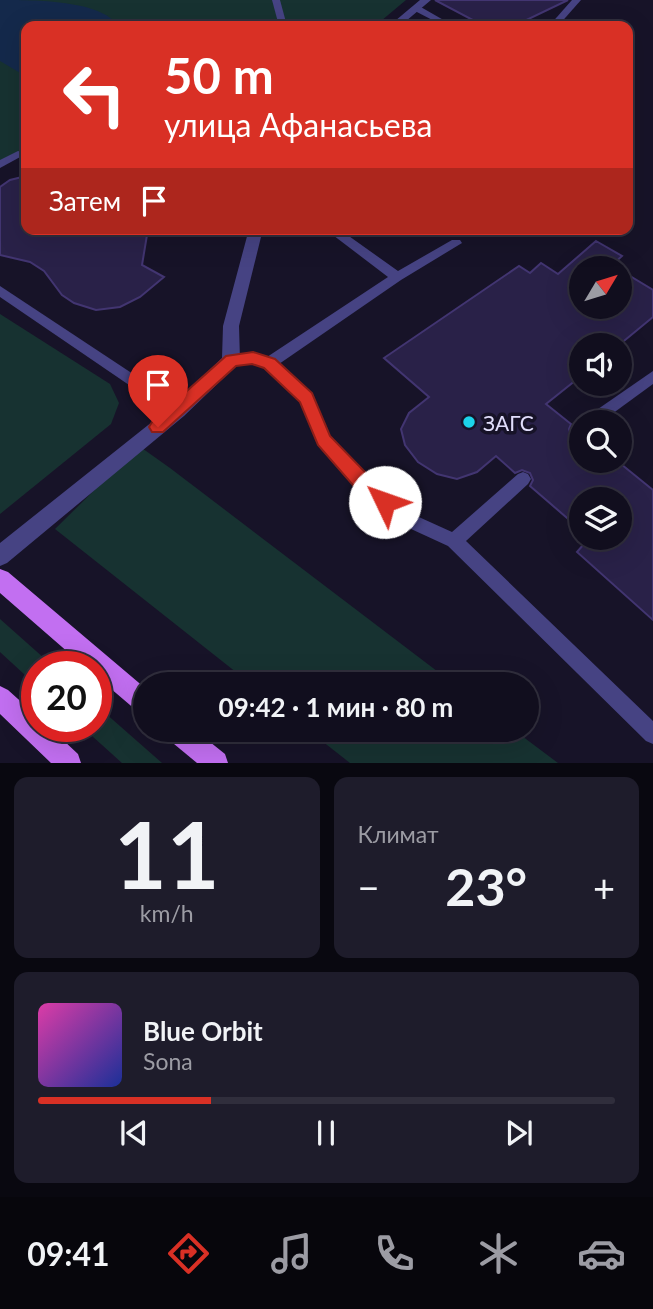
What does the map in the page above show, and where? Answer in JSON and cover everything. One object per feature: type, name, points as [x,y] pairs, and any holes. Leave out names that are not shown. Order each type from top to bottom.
[{"type":"main road","points":[[0,579],[133,693]]},
{"type":"main road","points":[[0,698],[69,763]]},
{"type":"main road","points":[[191,742],[216,763]]},
{"type":"street","points":[[402,21],[426,0]]},
{"type":"street","points":[[0,556],[178,411],[232,360],[231,326],[255,235]]},
{"type":"lane","points":[[276,0],[282,21]]},
{"type":"lane","points":[[558,21],[577,0]]},
{"type":"lane","points":[[416,8],[441,21]]},
{"type":"lane","points":[[0,165],[18,154]]},
{"type":"lane","points":[[339,235],[397,277]]},
{"type":"lane","points":[[269,363],[397,277],[456,243]]},
{"type":"lane","points":[[0,291],[178,411]]},
{"type":"lane","points":[[232,360],[253,358],[269,363],[306,398],[324,440],[366,486],[404,518],[454,541],[653,734]]},
{"type":"lane","points":[[610,410],[650,385]]},
{"type":"lane","points":[[454,541],[523,479]]},
{"type":"green space","points":[[0,0],[406,0],[381,21],[21,21],[21,151],[0,162]]},
{"type":"green space","points":[[0,314],[110,384],[119,403],[111,424],[0,514]]},
{"type":"green space","points":[[139,446],[438,672],[236,672],[55,529]]},
{"type":"green space","points":[[0,619],[36,651],[21,651],[21,671],[0,652]]},
{"type":"green space","points":[[112,719],[133,738],[133,742],[138,742],[162,763],[122,763],[99,742],[112,742]]},
{"type":"green space","points":[[323,742],[530,742],[558,763],[350,763]]},
{"type":"water","points":[[0,0],[48,1],[83,6],[98,11],[114,21],[21,21],[21,73],[0,61]]},
{"type":"building","points":[[435,0],[568,0],[524,21],[475,21]]},
{"type":"building","points":[[21,177],[21,235],[147,235],[142,265],[164,277],[140,297],[120,307],[96,310],[74,303],[62,295],[44,271],[30,262],[0,255],[0,187],[10,180]]},
{"type":"building","points":[[596,241],[622,256],[579,256]]},
{"type":"building","points":[[541,263],[558,274],[569,264],[569,319],[632,319],[632,277],[653,290],[653,317],[632,334],[569,333],[569,386],[546,404],[569,422],[569,473],[632,473],[653,490],[653,620],[577,552],[632,550],[632,487],[569,487],[569,520],[530,486],[533,480],[530,473],[522,470],[515,473],[496,456],[477,472],[457,479],[437,474],[418,462],[405,445],[401,429],[409,413],[429,397],[384,358],[519,266],[530,273]]},
{"type":"place","name":"ЗАГС","points":[[469,422]]},
{"type":"route","points":[[158,427],[232,360],[253,358],[269,363],[306,398],[324,440],[366,486],[385,502]]}]
